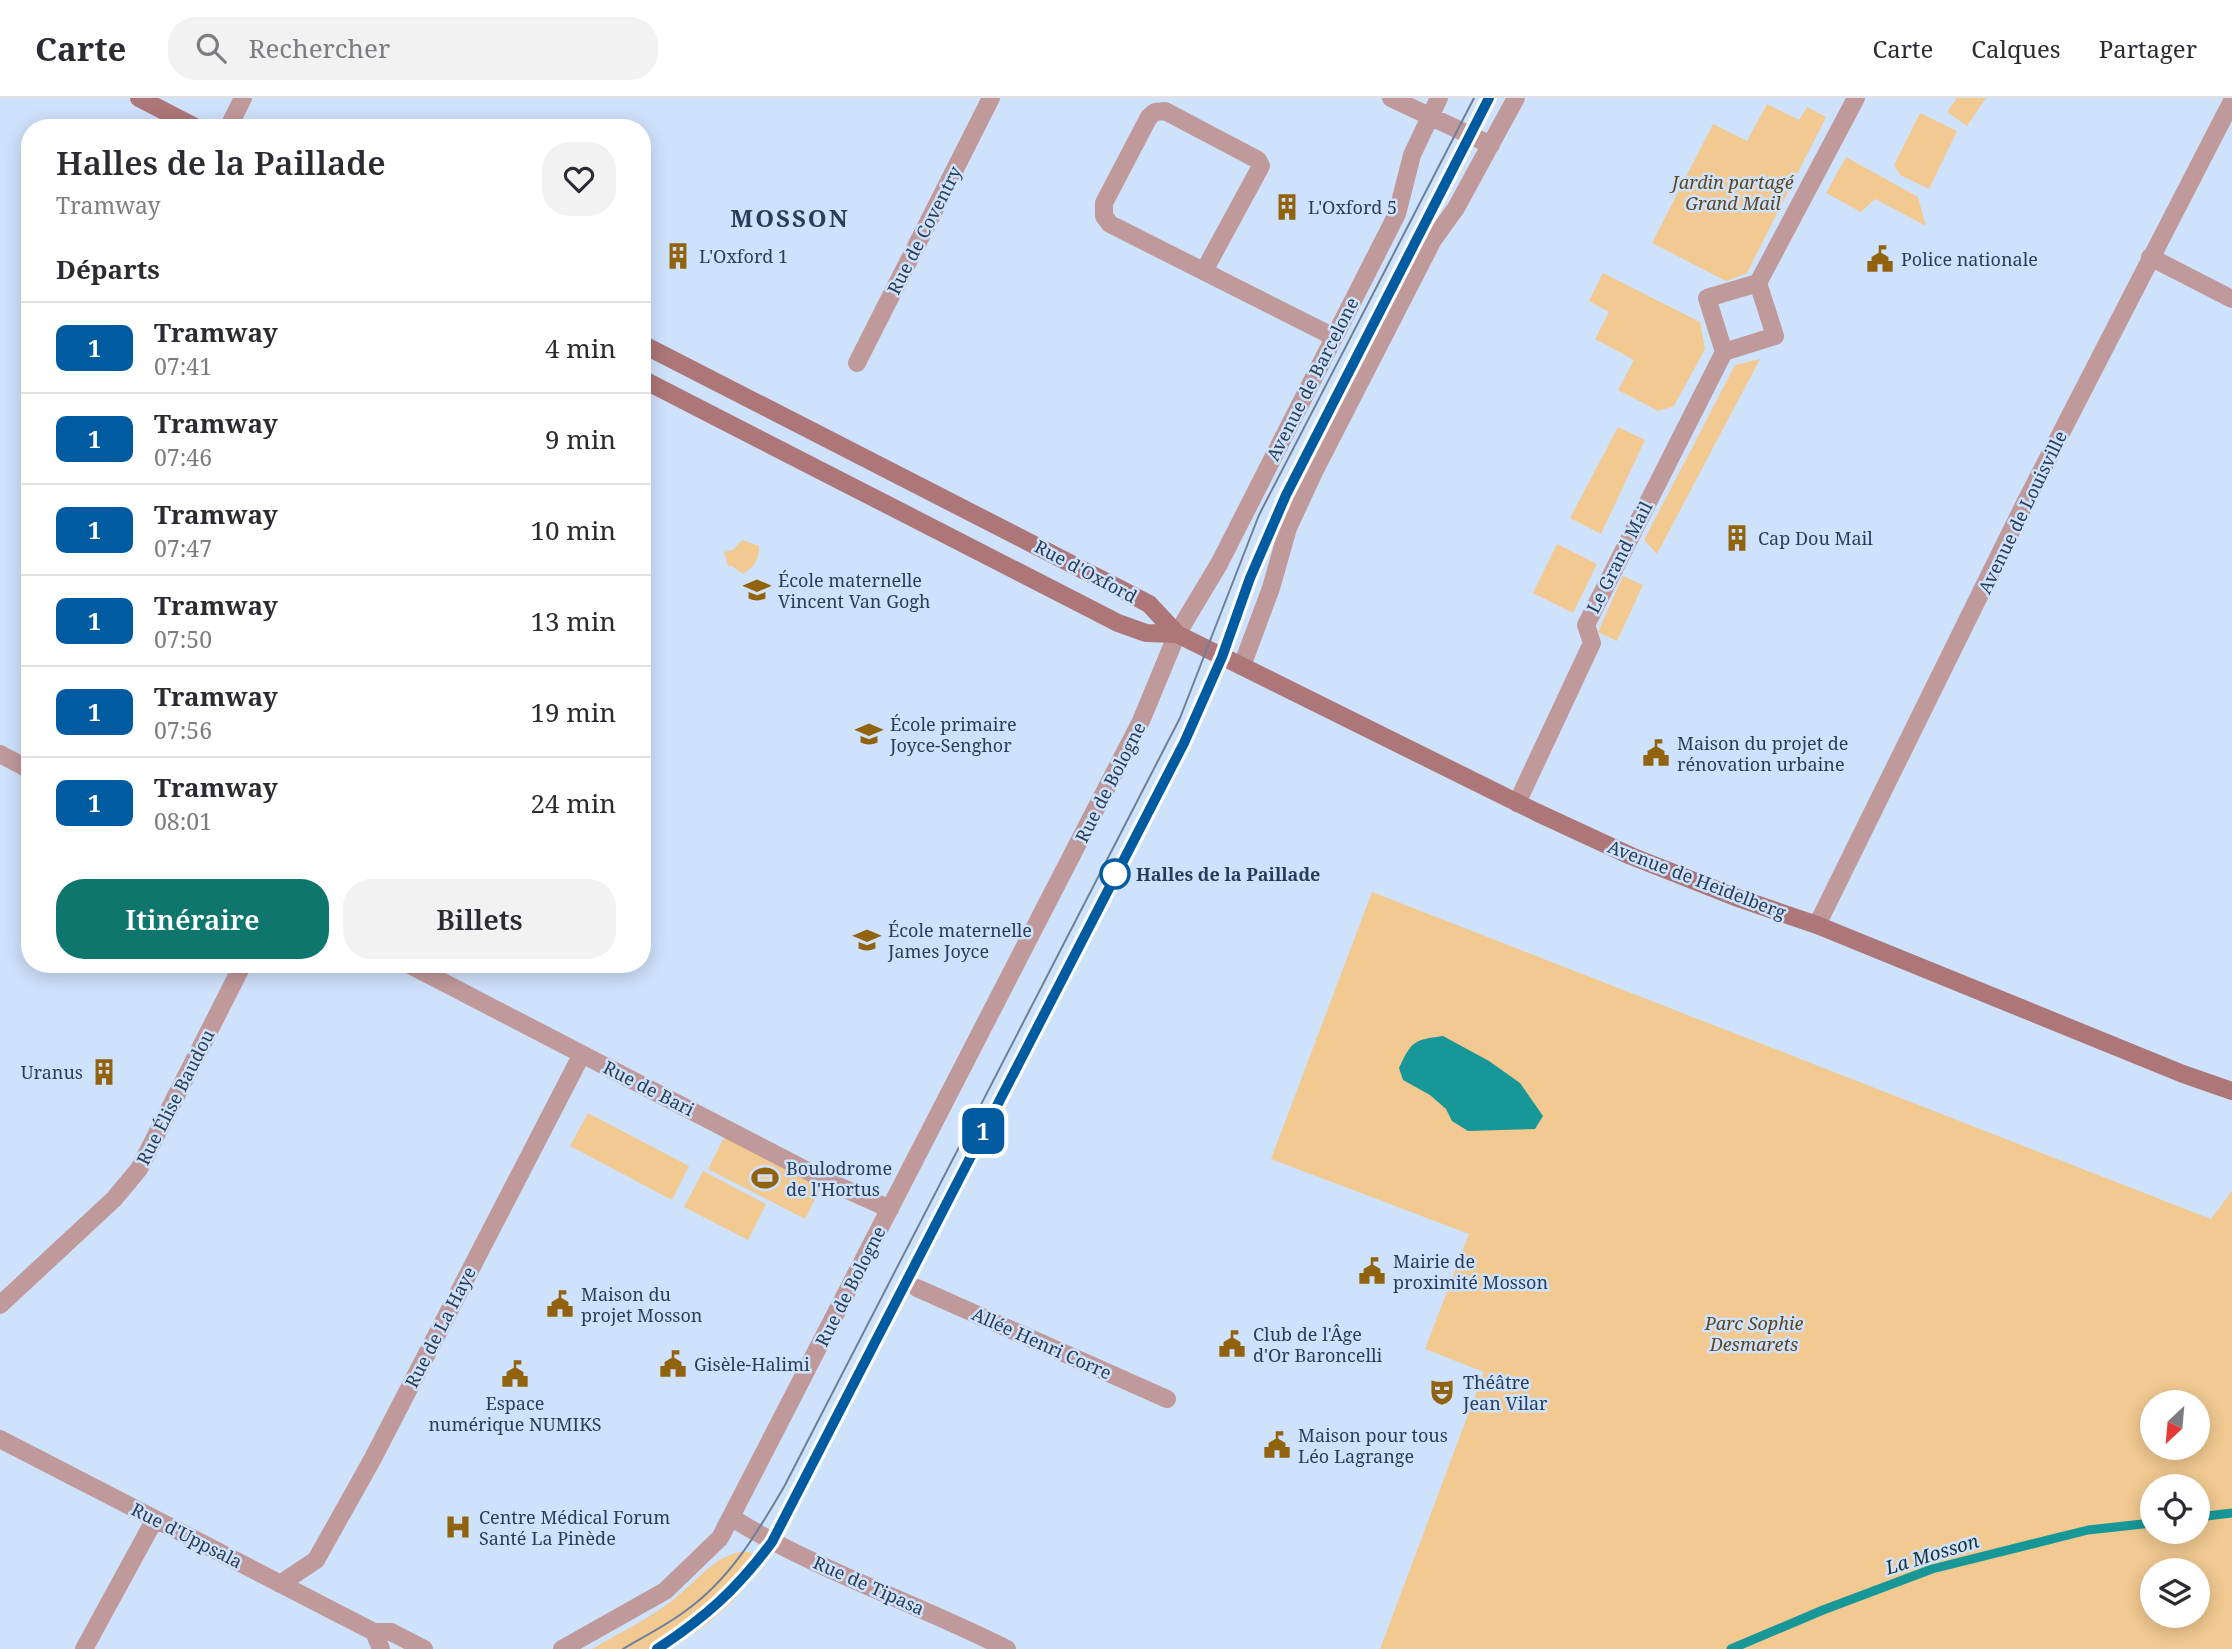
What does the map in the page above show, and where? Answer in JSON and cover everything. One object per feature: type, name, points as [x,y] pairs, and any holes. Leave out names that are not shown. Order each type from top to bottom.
[{"type":"street","points":[[139,98],[180,119]]},
{"type":"street","points":[[232,119],[243,98]]},
{"type":"street","name":"Rue de Coventry","points":[[857,363],[991,98]]},
{"type":"street","points":[[1391,98],[1491,145]]},
{"type":"street","name":"Avenue de Barcelone","points":[[1177,634],[1219,564],[1398,214],[1412,155],[1439,98]]},
{"type":"street","points":[[1242,667],[1271,589],[1288,528],[1314,471],[1433,240],[1457,208],[1516,98]]},
{"type":"street","points":[[1758,283],[1707,298],[1724,352],[1774,336],[1758,283],[1856,98]]},
{"type":"street","name":"Avenue de Louisville","points":[[1817,925],[2025,503],[2232,101]]},
{"type":"street","points":[[1205,271],[1261,166],[1258,160],[1165,111],[1154,112],[1104,203],[1104,216],[1110,224],[1334,337]]},
{"type":"street","points":[[2150,257],[2232,299]]},
{"type":"street","name":"Rue d'Oxford","points":[[651,349],[1149,604],[1177,634]]},
{"type":"street","name":"Le Grand Mail","points":[[1517,803],[1592,643],[1586,625],[1724,352]]},
{"type":"street","name":"Rue d'Oxford","points":[[651,384],[1118,623],[1146,633],[1177,634]]},
{"type":"street","name":"Avenue de Heidelberg","points":[[1177,634],[1517,803],[1632,856],[1735,897],[1817,925],[2183,1074],[2232,1091]]},
{"type":"street","name":"Rue de Bologne","points":[[562,1649],[665,1591],[709,1552],[720,1538],[1142,722],[1177,634]]},
{"type":"street","points":[[0,754],[21,765]]},
{"type":"street","name":"Rue Élise Baudou","points":[[0,1305],[114,1199],[139,1169],[238,973]]},
{"type":"street","name":"Rue de Bari","points":[[425,973],[825,1180],[890,1209]]},
{"type":"street","name":"Rue de La Haye","points":[[280,1584],[316,1560],[372,1460],[582,1054]]},
{"type":"street","name":"Allée Henri Corre","points":[[917,1288],[1167,1398]]},
{"type":"street","name":"Rue d'Uppsala","points":[[0,1438],[280,1584],[378,1641],[391,1632],[424,1649]]},
{"type":"street","name":"Rue de Tipasa","points":[[732,1518],[772,1542],[822,1566],[1007,1649]]},
{"type":"street","points":[[84,1649],[155,1519]]},
{"type":"green space","points":[[1957,98],[1986,98],[1967,126],[1947,112]]},
{"type":"green space","name":"Jardin partagé Grand Mail","points":[[1767,104],[1799,120],[1807,107],[1826,117],[1747,273],[1726,281],[1652,243],[1713,124],[1747,141]]},
{"type":"green space","points":[[1920,113],[1957,131],[1929,189],[1900,175],[1894,165]]},
{"type":"green space","points":[[1846,157],[1918,197],[1926,226],[1875,199],[1861,212],[1826,193]]},
{"type":"green space","points":[[1603,273],[1700,322],[1705,349],[1674,406],[1658,411],[1618,390],[1634,360],[1595,339],[1609,312],[1589,301]]},
{"type":"green space","points":[[1760,359],[1657,554],[1644,540],[1735,365]]},
{"type":"green space","points":[[1618,427],[1645,440],[1601,534],[1570,518]]},
{"type":"green space","points":[[742,540],[759,546],[755,562],[743,574],[728,566],[724,552],[733,550]]},
{"type":"green space","points":[[1557,544],[1597,564],[1573,613],[1533,593]]},
{"type":"green space","points":[[1623,576],[1643,585],[1617,641],[1598,632]]},
{"type":"green space","name":"Parc Sophie Desmarets","points":[[1372,892],[2211,1219],[2232,1191],[2232,1649],[1380,1649],[1484,1372],[1425,1349],[1469,1234],[1271,1159]]},
{"type":"green space","points":[[588,1113],[689,1166],[672,1200],[570,1146]]},
{"type":"green space","name":"Boulodrome de l'Hortus","points":[[725,1136],[821,1187],[805,1219],[708,1169]]},
{"type":"green space","points":[[703,1171],[766,1204],[748,1240],[684,1207]]},
{"type":"green space","points":[[739,1552],[769,1558],[732,1602],[707,1624],[671,1649],[592,1649],[654,1613],[720,1560]]},
{"type":"shaded area","points":[[1443,1036],[1489,1061],[1520,1083],[1543,1116],[1535,1129],[1468,1131],[1452,1121],[1446,1109],[1430,1095],[1403,1080],[1399,1068],[1411,1047],[1419,1041]]},
{"type":"waterway","name":"La Mosson","points":[[2210,1516],[2232,1513]]},
{"type":"waterway","name":"La Mosson","points":[[1731,1649],[1823,1610],[1932,1569],[2088,1530],[2140,1524]]},
{"type":"tram line","points":[[623,1649],[677,1617],[715,1585],[753,1538],[785,1485],[1180,718],[1259,515],[1474,98]]},
{"type":"tram line","points":[[657,1649],[720,1601],[772,1542],[1184,743],[1222,657],[1250,578],[1286,494],[1489,98]]},
{"type":"tram line","name":"1","points":[[657,1649],[697,1622],[736,1587],[772,1542],[1184,743],[1222,657],[1250,578],[1286,495],[1489,98]]},
{"type":"place","name":"L'Oxford 5","points":[[1287,207]]},
{"type":"place","name":"L'Oxford 1","points":[[678,256]]},
{"type":"place","name":"Police nationale","points":[[1880,259]]},
{"type":"place","name":"Cap Dou Mail","points":[[1737,538]]},
{"type":"place","name":"École maternelle Vincent Van Gogh","points":[[757,590]]},
{"type":"place","name":"École primaire Joyce-Senghor","points":[[869,734]]},
{"type":"place","name":"Maison du projet de rénovation urbaine","points":[[1656,753]]},
{"type":"place","name":"Halles de la Paillade","points":[[1115,874]]},
{"type":"place","name":"École maternelle James Joyce","points":[[867,940]]},
{"type":"place","name":"Uranus","points":[[104,1072]]},
{"type":"place","name":"Boulodrome de l'Hortus","points":[[765,1178]]},
{"type":"place","name":"Mairie de proximité Mosson","points":[[1372,1271]]},
{"type":"place","name":"Maison du projet Mosson","points":[[560,1304]]},
{"type":"place","name":"Club de l'Âge d'Or Baroncelli","points":[[1232,1344]]},
{"type":"place","name":"Gisèle-Halimi","points":[[673,1364]]},
{"type":"place","name":"Espace numérique NUMIKS","points":[[515,1374]]},
{"type":"place","name":"Théâtre Jean Vilar","points":[[1442,1392]]},
{"type":"place","name":"Maison pour tous Léo Lagrange","points":[[1277,1445]]},
{"type":"place","name":"Centre Médical Forum Santé La Pinède","points":[[458,1527]]},
{"type":"district","name":"MOSSON","points":[[790,217]]}]
